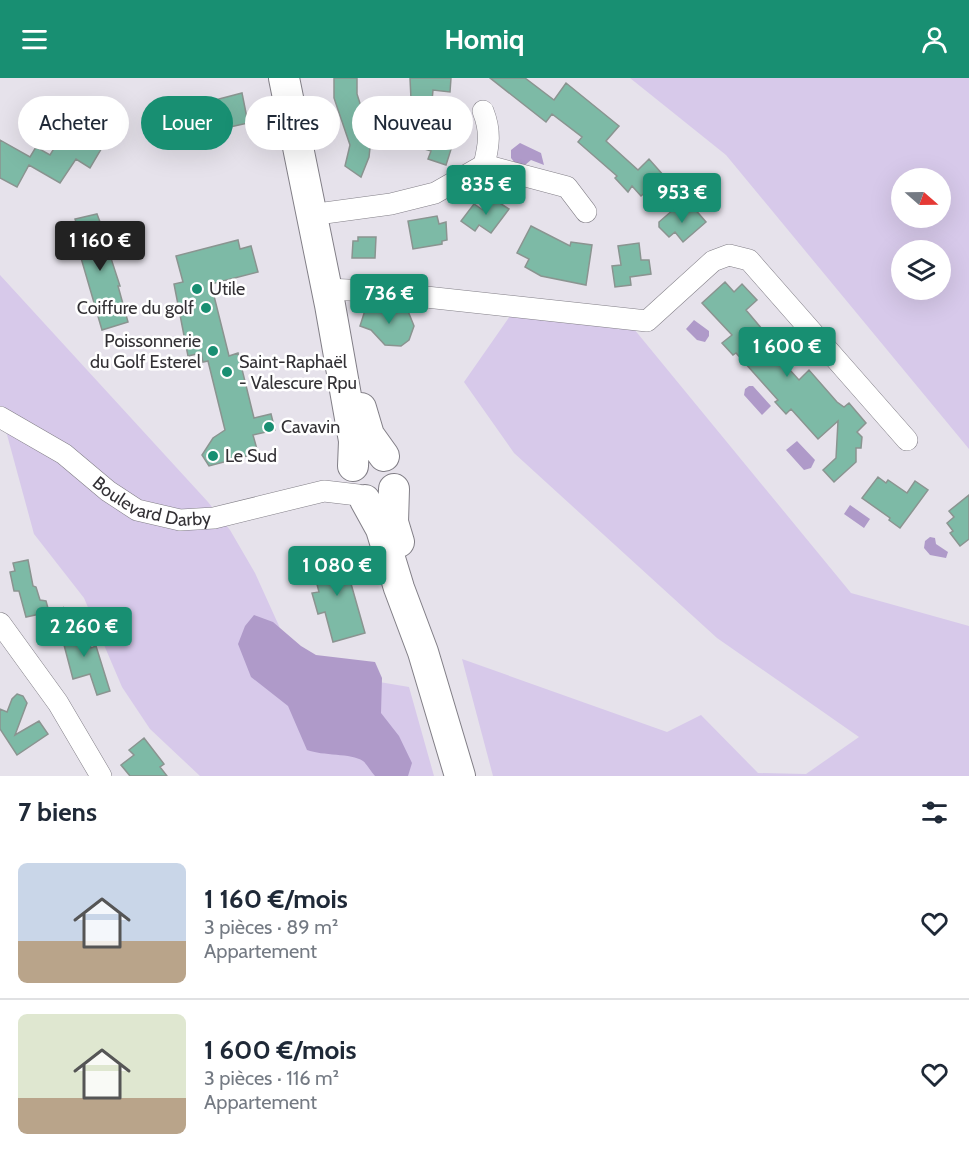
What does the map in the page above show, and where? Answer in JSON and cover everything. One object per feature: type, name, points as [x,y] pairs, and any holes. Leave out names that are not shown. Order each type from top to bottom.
[{"type":"main road","points":[[284,78],[354,441],[357,484],[381,529],[399,588],[423,652],[460,776]]},
{"type":"main road","points":[[328,297],[369,435],[395,467],[393,522],[411,585],[423,652]]},
{"type":"main road","points":[[357,484],[363,456],[370,454],[384,456]]},
{"type":"main road","points":[[357,484],[381,500],[394,489]]},
{"type":"street","points":[[483,111],[489,127],[489,144],[484,165]]},
{"type":"street","points":[[310,215],[391,204],[435,193],[484,165],[567,187],[586,213]]},
{"type":"street","points":[[328,297],[371,291],[647,321],[713,261],[729,255],[749,260],[907,440]]},
{"type":"street","name":"Boulevard Darby","points":[[0,417],[64,454],[108,491],[137,510],[180,520],[214,518],[357,484]]},
{"type":"street","points":[[0,623],[58,703],[101,776]]},
{"type":"shaded area","points":[[630,78],[969,78],[969,449],[726,155]]},
{"type":"shaded area","points":[[520,143],[541,153],[544,165],[531,160],[525,165],[515,163],[511,158],[511,150]]},
{"type":"shaded area","points":[[0,275],[208,502],[230,530],[255,573],[289,648],[326,673],[409,687],[434,776],[200,776],[150,729],[122,687],[84,598],[34,534],[0,409]]},
{"type":"shaded area","points":[[510,316],[634,329],[851,593],[969,626],[969,776],[493,776],[462,659],[667,732],[701,715],[758,773],[806,774],[859,737],[717,638],[514,453],[464,382]]},
{"type":"shaded area","points":[[694,320],[709,331],[705,342],[697,340],[686,329]]},
{"type":"shaded area","points":[[753,386],[771,406],[762,415],[744,395],[745,389]]},
{"type":"shaded area","points":[[797,441],[815,460],[811,468],[804,470],[786,450]]},
{"type":"shaded area","points":[[850,505],[870,519],[864,528],[844,514]]},
{"type":"shaded area","points":[[930,537],[935,538],[936,544],[948,552],[946,558],[930,555],[924,548],[925,541]]},
{"type":"shaded area","points":[[254,615],[273,622],[301,646],[316,655],[375,662],[382,678],[381,713],[399,736],[412,763],[408,776],[375,776],[358,758],[307,750],[288,706],[251,677],[238,644],[245,626]]},
{"type":"building","points":[[334,78],[357,78],[358,96],[352,96],[352,150],[370,150],[361,177],[345,166],[350,145],[340,116],[340,96],[334,96]]},
{"type":"building","points":[[410,78],[451,78],[450,92],[433,90],[432,96],[411,96]]},
{"type":"building","points":[[490,78],[525,78],[554,100],[566,83],[619,126],[606,141],[638,170],[649,159],[664,176],[641,196],[632,186],[628,192],[615,178],[617,176],[578,142],[582,137],[552,114],[546,122]]},
{"type":"building","points":[[242,93],[245,124],[233,126],[233,96],[230,96]]},
{"type":"building","points":[[0,140],[30,157],[34,150],[41,150],[50,155],[53,150],[101,150],[90,168],[76,159],[60,183],[29,165],[17,187],[0,178]]},
{"type":"building","points":[[428,150],[451,150],[446,165],[428,159],[431,151]]},
{"type":"building","points":[[492,198],[509,209],[491,233],[479,225],[475,231],[461,221],[474,204],[483,210]]},
{"type":"building","points":[[693,207],[706,222],[683,242],[675,232],[669,237],[659,227],[659,222],[674,209],[681,218]]},
{"type":"building","points":[[97,214],[108,243],[106,243],[120,286],[118,286],[128,322],[102,330],[74,234],[79,232],[75,219]]},
{"type":"building","points":[[437,216],[439,224],[446,222],[447,240],[442,241],[442,244],[413,249],[408,221]]},
{"type":"building","points":[[531,226],[570,246],[571,242],[592,245],[586,285],[541,276],[525,267],[529,259],[517,253]]},
{"type":"building","points":[[358,237],[376,237],[375,258],[352,258],[353,241],[358,241]]},
{"type":"building","points":[[238,240],[240,249],[251,246],[258,272],[211,284],[229,356],[238,353],[254,418],[271,414],[275,430],[253,435],[258,453],[209,466],[202,455],[213,438],[225,430],[208,361],[203,362],[201,353],[188,356],[174,284],[183,282],[176,256]]},
{"type":"building","points":[[639,243],[641,260],[649,260],[651,274],[630,277],[631,285],[615,287],[612,266],[621,265],[618,246]]},
{"type":"building","points":[[725,282],[734,292],[742,284],[757,300],[746,310],[762,329],[757,334],[799,380],[809,370],[837,402],[844,407],[849,403],[866,423],[857,432],[862,437],[861,448],[856,448],[856,462],[834,482],[823,470],[836,458],[838,421],[818,439],[791,409],[786,414],[775,402],[778,400],[736,353],[733,355],[722,343],[732,335],[702,303]]},
{"type":"building","points":[[367,304],[382,309],[401,307],[408,311],[414,326],[409,340],[401,346],[385,345],[371,330],[360,326]]},
{"type":"building","points":[[878,477],[886,483],[888,480],[907,493],[915,481],[928,490],[900,528],[862,498]]},
{"type":"building","points":[[969,495],[969,539],[960,546],[950,533],[953,531],[947,523],[954,517],[949,511]]},
{"type":"building","points":[[342,552],[365,633],[333,642],[325,612],[318,614],[312,593],[319,592],[311,561]]},
{"type":"building","points":[[28,560],[33,586],[36,587],[40,600],[46,601],[49,612],[26,617],[19,591],[14,591],[10,572],[15,571],[13,563]]},
{"type":"building","points":[[63,607],[86,638],[88,637],[91,648],[96,646],[110,691],[97,695],[90,674],[73,679],[64,645],[71,643]]},
{"type":"building","points":[[17,694],[23,696],[27,703],[15,735],[39,721],[48,734],[17,755],[0,729],[0,709],[7,712],[12,699]]},
{"type":"building","points":[[144,738],[164,764],[160,767],[167,776],[130,776],[121,765],[134,755],[129,750]]},
{"type":"place","name":"Utile","points":[[197,289]]},
{"type":"place","name":"Coiffure du golf","points":[[206,308]]},
{"type":"place","name":"Poissonnerie du Golf Esterel","points":[[213,351]]},
{"type":"place","name":"Saint-Raphaël - Valescure Rpu","points":[[227,372]]},
{"type":"place","name":"Cavavin","points":[[269,427]]},
{"type":"place","name":"Le Sud","points":[[213,456]]}]
